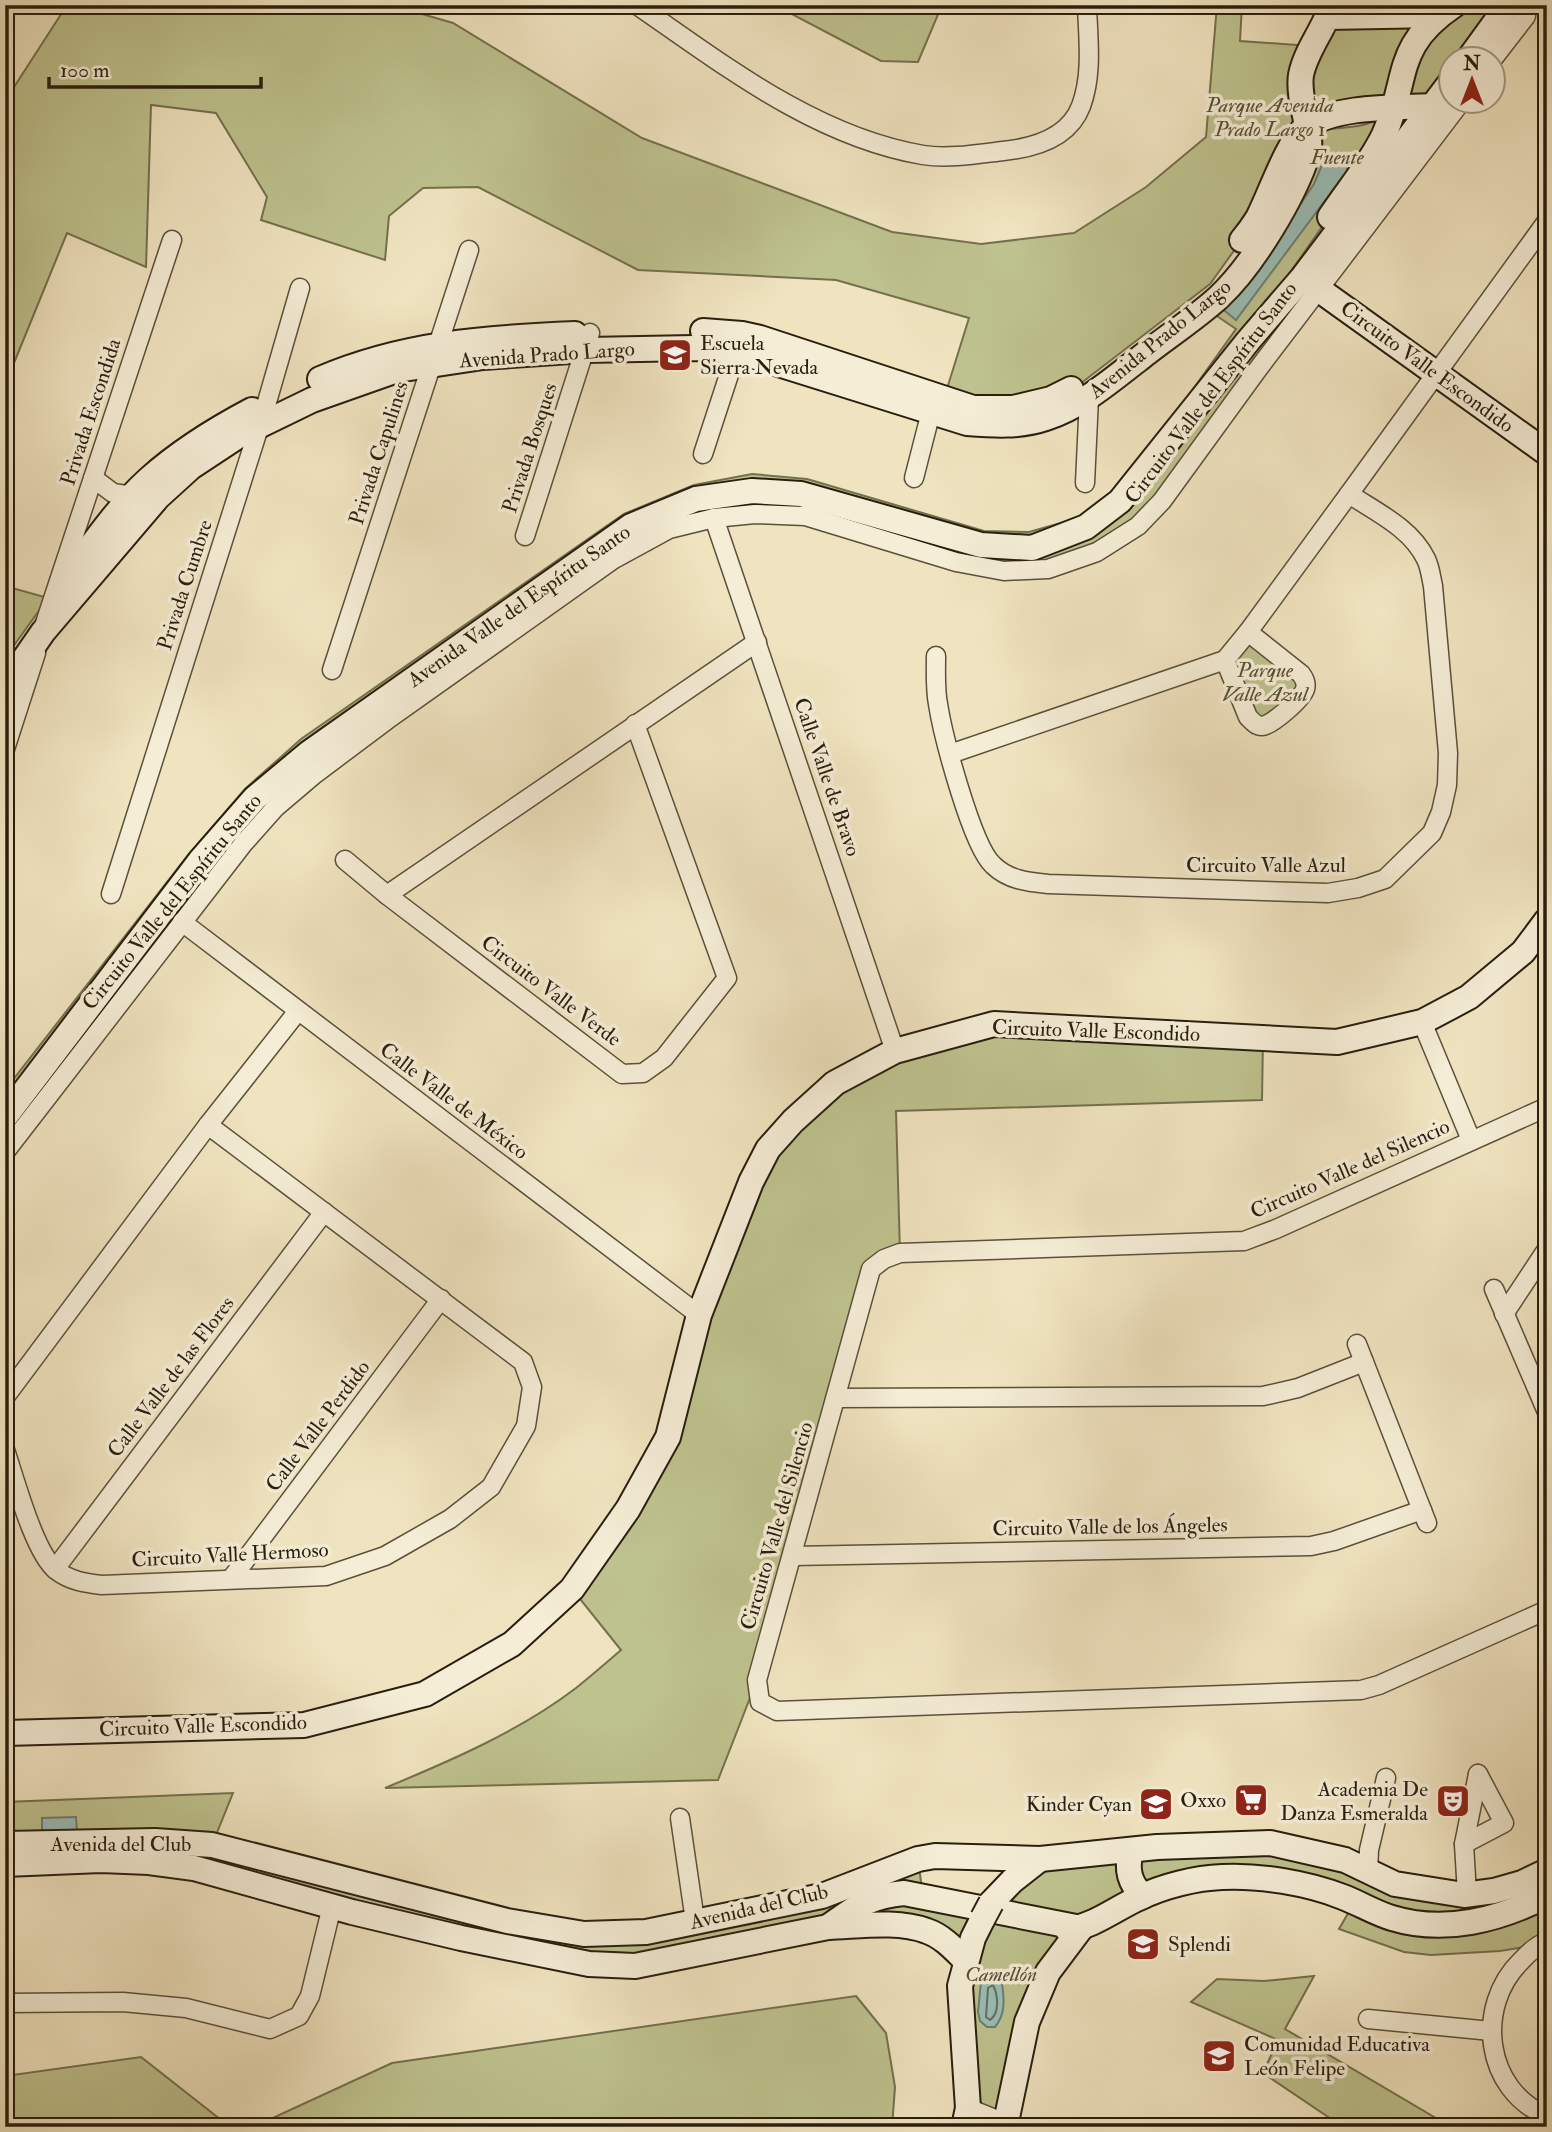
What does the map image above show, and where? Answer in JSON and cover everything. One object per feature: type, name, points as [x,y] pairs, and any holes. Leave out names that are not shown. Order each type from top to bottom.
[{"type":"street","points":[[637,5],[762,90],[872,142],[925,155],[1023,149],[1059,135],[1080,108],[1088,77],[1087,5]]},
{"type":"street","points":[[1480,46],[1512,8]]},
{"type":"street","points":[[1498,46],[1512,8]]},
{"type":"street","points":[[1434,106],[1394,108],[1378,121],[1362,126],[1328,129],[1306,127],[1301,100],[1301,74],[1327,17],[1440,16]]},
{"type":"street","name":"Avenida Valle del Espíritu Santo","points":[[1248,341],[1270,301],[1369,160],[1383,136],[1394,108],[1410,48],[1440,16]]},
{"type":"street","name":"Avenida Valle del Espíritu Santo","points":[[5,1117],[200,861],[256,798],[309,753],[631,526],[696,499],[752,491],[801,494],[981,545],[1032,548],[1086,527],[1120,501],[1248,341],[1309,283],[1436,103]]},
{"type":"street","name":"Circuito Valle del Espíritu Santo","points":[[5,1152],[243,844],[275,808],[315,775],[614,559],[669,529],[714,518],[755,514],[805,516],[956,562],[1004,571],[1048,569],[1097,552],[1138,526],[1161,501],[1309,283],[1449,116]]},
{"type":"street","name":"Avenida Prado Largo","points":[[5,687],[43,632],[158,497],[191,467],[264,413],[356,364],[436,354],[504,337],[588,342],[705,331],[932,404],[967,423],[1003,426],[1045,419],[1089,398],[1109,372],[1210,284],[1256,220],[1294,142],[1306,127]]},
{"type":"street","points":[[950,754],[1224,660],[1248,632],[1547,221]]},
{"type":"street","name":"Privada Escondida","points":[[5,749],[9,725],[43,632],[172,240]]},
{"type":"street","name":"Privada Capulines","points":[[331,670],[470,250]]},
{"type":"street","name":"Circuito Valle Escondido","points":[[1309,283],[1547,453]]},
{"type":"street","name":"Privada Cumbre","points":[[111,894],[264,413],[300,288]]},
{"type":"street","name":"Privada Bosques","points":[[525,537],[588,342]]},
{"type":"street","points":[[704,454],[740,342]]},
{"type":"street","name":"Avenida Prado Largo","points":[[932,404],[1013,408],[1051,399],[1109,372]]},
{"type":"street","points":[[1085,483],[1089,398]]},
{"type":"street","points":[[914,478],[932,404]]},
{"type":"street","name":"Avenida Prado Largo","points":[[5,661],[107,525],[149,479],[218,428],[264,413]]},
{"type":"street","points":[[93,478],[113,494],[134,496]]},
{"type":"street","name":"Circuito Valle Azul","points":[[936,656],[937,704],[950,754],[981,850],[992,865],[1007,876],[1026,882],[1328,893],[1358,888],[1385,879],[1432,833],[1441,812],[1447,785],[1448,753],[1433,586],[1427,561],[1417,544],[1404,530],[1349,494]]},
{"type":"street","name":"Calle Valle de Bravo","points":[[714,518],[895,1051]]},
{"type":"street","points":[[1224,660],[1248,717],[1254,724],[1263,726],[1272,722],[1301,696],[1306,689],[1306,680],[1248,632]]},
{"type":"street","points":[[387,895],[757,642]]},
{"type":"street","name":"Circuito Valle Verde","points":[[345,860],[387,895],[622,1073],[643,1073],[664,1058],[727,978],[635,724]]},
{"type":"street","name":"Circuito Valle Escondido","points":[[5,1733],[304,1725],[425,1694],[512,1644],[572,1590],[628,1509],[668,1437],[699,1315],[751,1182],[768,1149],[793,1121],[835,1083],[895,1051],[994,1024],[1337,1042],[1422,1022],[1469,998],[1523,952],[1547,920]]},
{"type":"street","name":"Calle Valle de México","points":[[183,922],[699,1315]]},
{"type":"street","points":[[5,1397],[208,1125],[298,1011]]},
{"type":"street","points":[[1422,1022],[1471,1140]]},
{"type":"street","name":"Circuito Valle del Silencio","points":[[1547,1107],[1288,1224],[1244,1241],[900,1253],[884,1259],[871,1269],[757,1679],[760,1702],[777,1711],[1361,1690],[1379,1685],[1547,1610]]},
{"type":"street","name":"Circuito Valle Hermoso","points":[[55,1569],[75,1581],[102,1585],[326,1576],[385,1556],[450,1519],[491,1487],[527,1426],[532,1387],[523,1363],[208,1125]]},
{"type":"street","name":"Calle Valle de las Flores","points":[[55,1569],[324,1212]]},
{"type":"street","points":[[1504,1314],[1547,1250]]},
{"type":"street","points":[[1494,1289],[1547,1412]]},
{"type":"street","name":"Calle Valle Perdido","points":[[232,1579],[441,1299]]},
{"type":"street","name":"Circuito Valle de los Ángeles","points":[[793,1556],[1311,1546],[1424,1516],[1357,1344]]},
{"type":"street","points":[[836,1398],[1263,1396],[1298,1388],[1364,1363]]},
{"type":"street","points":[[5,1450],[39,1545],[55,1569]]},
{"type":"street","points":[[1368,1871],[1369,1850],[1387,1778]]},
{"type":"street","points":[[680,1818],[695,1922]]},
{"type":"street","name":"Avenida del Club","points":[[5,1844],[155,1841],[212,1845],[506,1921],[584,1934],[646,1932],[822,1895],[918,1859],[935,1856],[1019,1866],[1183,1845],[1270,1843],[1345,1860],[1395,1884],[1467,1894],[1494,1891],[1534,1894]]},
{"type":"street","points":[[1464,1844],[1467,1894]]},
{"type":"street","points":[[1131,1851],[1129,1875],[1143,1896]]},
{"type":"street","name":"Avenida del Club","points":[[5,1864],[101,1860],[194,1868],[461,1938],[589,1964],[635,1966],[828,1927],[853,1908],[879,1895],[904,1893],[1081,1928],[1143,1896],[1181,1885],[1220,1877],[1267,1878],[1341,1896],[1391,1918],[1436,1925],[1480,1921],[1534,1894],[1547,1871]]},
{"type":"street","points":[[1019,1866],[987,1911],[972,1938],[960,1986],[966,2117],[1009,2125],[1027,2022],[1048,1972],[1070,1937],[1081,1928]]},
{"type":"street","points":[[5,2003],[122,2001],[186,2008],[270,2029],[299,2016],[310,1996],[332,1906]]},
{"type":"street","points":[[828,1927],[897,1925],[927,1931],[946,1942],[966,1961]]},
{"type":"street","points":[[1547,1941],[1536,1945],[1511,1971],[1497,1997],[1491,2031],[1494,2057],[1505,2082],[1532,2110],[1547,2116]]},
{"type":"street","points":[[1368,2019],[1491,2031]]},
{"type":"green space","points":[[67,5],[391,5],[453,23],[642,138],[892,232],[981,244],[1074,233],[1146,187],[1206,137],[1217,5],[1242,5],[1240,41],[1311,46],[1322,28],[1411,5],[1545,5],[1547,8],[1526,16],[1503,46],[1436,46],[1436,116],[1440,116],[1162,501],[1097,552],[1004,571],[805,516],[669,529],[275,808],[5,1152],[5,1090],[189,854],[245,789],[301,739],[624,514],[694,485],[752,474],[807,479],[984,531],[1029,532],[1082,517],[1113,497],[1236,329],[1205,308],[1234,281],[1256,220],[1210,284],[1080,384],[1051,399],[945,395],[969,318],[836,280],[638,270],[478,187],[423,188],[389,216],[385,260],[261,220],[267,197],[216,113],[151,105],[146,267],[67,233],[5,385],[5,101]],"holes":[[[1433,107],[1270,301],[1369,160],[1394,109]],[[1394,109],[1363,125],[1328,129]]]},
{"type":"green space","points":[[780,5],[942,5],[918,62],[881,61],[784,10]]},
{"type":"green space","points":[[5,586],[48,598],[5,658]]},
{"type":"green space","name":"Parque Valle Azul","points":[[1248,635],[1313,679],[1252,733],[1226,660]]},
{"type":"green space","points":[[994,1024],[1263,1038],[1262,1100],[896,1111],[900,1253],[871,1270],[757,1680],[718,1780],[385,1788],[459,1756],[532,1718],[576,1688],[621,1650],[572,1589],[628,1509],[751,1182],[835,1083]]},
{"type":"green space","name":"Camellón","points":[[233,1793],[212,1845],[507,1921],[646,1932],[918,1859],[923,1897],[989,1910],[1025,1870],[1130,1851],[1136,1891],[1065,1929],[1064,1949],[1005,2127],[964,2127],[962,1958],[896,1925],[635,1966],[194,1868],[5,1864],[5,1802]]},
{"type":"green space","points":[[1270,1843],[1464,1895],[1547,1871],[1547,1941],[1500,1951],[1431,1955],[1404,1952],[1339,1929],[1354,1903],[1277,1879],[1143,1895],[1131,1851]]},
{"type":"green space","points":[[1314,1976],[1285,2029],[1451,2127],[1343,2127],[1263,2073],[1278,2040],[1191,2002],[1217,1979],[1264,1981]]},
{"type":"green space","points":[[856,1996],[886,2033],[895,2087],[892,2127],[253,2127],[392,2063]]},
{"type":"green space","points":[[141,2057],[230,2127],[5,2127],[5,2076]]},
{"type":"water","points":[[1327,153],[1336,154],[1347,162],[1347,171],[1236,320],[1219,306],[1245,286],[1314,184]]},
{"type":"water","points":[[76,1817],[77,1832],[42,1832],[42,1818]]},
{"type":"water","points":[[991,1971],[1001,1975],[1004,2002],[1002,2015],[995,2027],[987,2027],[980,2021],[978,2012],[981,1982]]},
{"type":"place","name":"Escuela Sierra Nevada","points":[[675,355]]},
{"type":"place","name":"Oxxo","points":[[1251,1800]]},
{"type":"place","name":"Academia De Danza Esmeralda","points":[[1453,1801]]},
{"type":"place","name":"Kinder Cyan","points":[[1156,1804]]},
{"type":"place","name":"Splendi","points":[[1143,1944]]},
{"type":"place","name":"Comunidad Educativa León Felipe","points":[[1219,2056]]},
{"type":"park label","name":"Parque Avenida Prado Largo 1","points":[[1270,117]]},
{"type":"park label","name":"Fuente","points":[[1337,157]]}]
